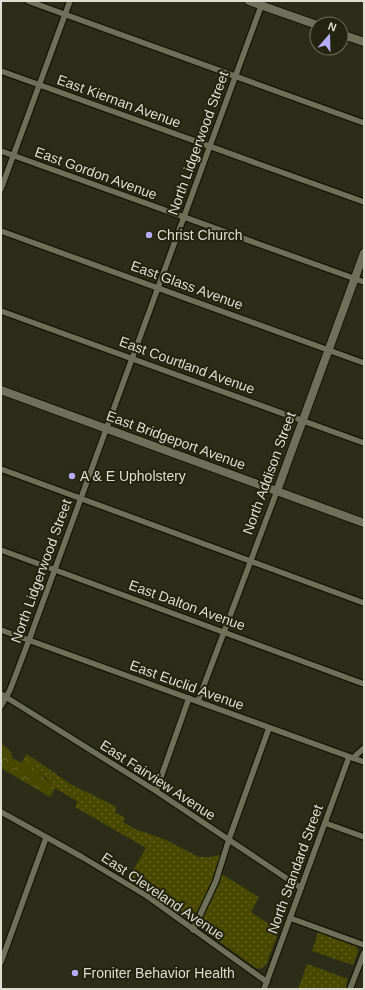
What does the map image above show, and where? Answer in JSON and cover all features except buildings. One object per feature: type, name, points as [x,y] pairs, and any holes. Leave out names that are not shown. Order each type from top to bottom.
[{"type":"street","points":[[28,1],[364,123]]},
{"type":"street","points":[[1,189],[70,1]]},
{"type":"street","points":[[249,1],[263,3],[309,22]]},
{"type":"street","name":"North Lidgerwood Street","points":[[1,706],[29,640],[263,3]]},
{"type":"street","points":[[349,37],[364,42]]},
{"type":"street","name":"East Kiernan Avenue","points":[[1,71],[364,202]]},
{"type":"street","name":"East Gordon Avenue","points":[[1,151],[364,282]]},
{"type":"street","name":"East Glass Avenue","points":[[1,231],[364,363]]},
{"type":"street","name":"North Addison Street","points":[[198,701],[364,253]]},
{"type":"street","name":"East Courtland Avenue","points":[[1,311],[364,443]]},
{"type":"street","name":"East Bridgeport Avenue","points":[[1,390],[364,523]]},
{"type":"street","points":[[1,469],[364,603]]},
{"type":"street","name":"East Dalton Avenue","points":[[1,550],[224,631],[364,684]]},
{"type":"street","name":"East Euclid Avenue","points":[[1,630],[364,762]]},
{"type":"street","name":"East Fairview Avenue","points":[[4,696],[156,791],[301,888]]},
{"type":"street","points":[[156,791],[190,698]]},
{"type":"street","points":[[193,930],[216,881],[229,839],[269,728]]},
{"type":"street","name":"North Standard Street","points":[[264,989],[325,823],[351,758],[364,748]]},
{"type":"street","name":"East Cleveland Avenue","points":[[1,812],[141,892],[267,982]]},
{"type":"street","points":[[325,823],[364,837]]},
{"type":"street","points":[[1,962],[46,838]]},
{"type":"street","points":[[290,918],[364,945]]},
{"type":"street","points":[[350,989],[364,953]]},
{"type":"green space","points":[[1,743],[11,752],[12,758],[22,763],[26,754],[36,760],[33,766],[55,788],[50,797],[1,768]]},
{"type":"green space","points":[[36,760],[70,784],[117,807],[115,812],[125,818],[123,822],[135,829],[166,840],[199,857],[211,857],[222,854],[214,880],[201,907],[189,918],[183,917],[128,879],[146,848],[75,807],[78,802],[55,788],[45,777],[36,772],[33,766]]},
{"type":"green space","points":[[220,873],[259,897],[251,912],[279,931],[266,965],[260,969],[256,968],[202,929],[203,915]]},
{"type":"green space","points":[[318,932],[357,947],[358,952],[353,965],[312,951]]},
{"type":"green space","points":[[307,964],[348,979],[345,989],[298,989]]},
{"type":"place","name":"Christ Church","points":[[149,235]]},
{"type":"place","name":"A & E Upholstery","points":[[72,476]]},
{"type":"place","name":"Froniter Behavior Health","points":[[75,973]]}]
